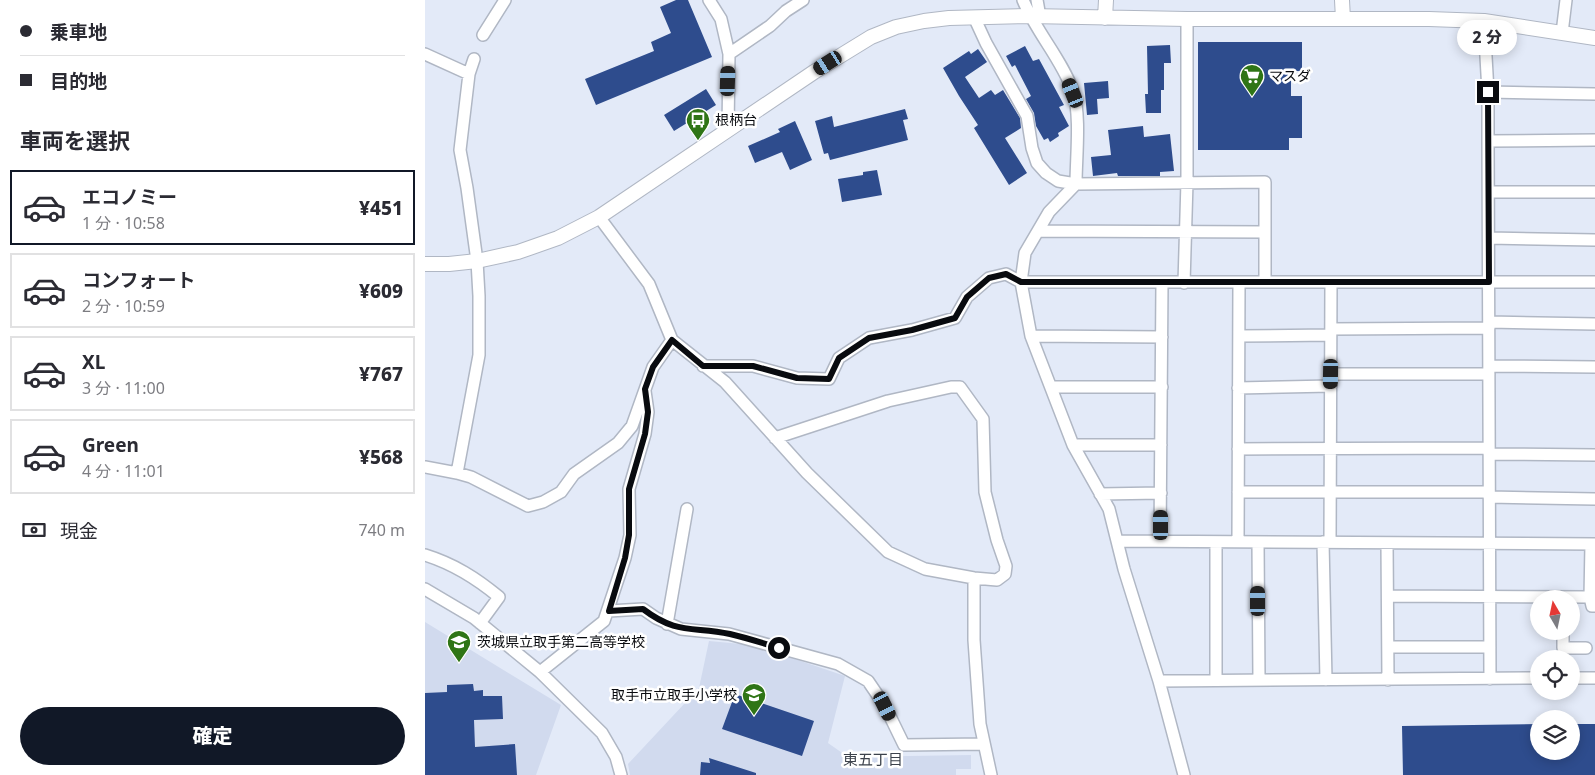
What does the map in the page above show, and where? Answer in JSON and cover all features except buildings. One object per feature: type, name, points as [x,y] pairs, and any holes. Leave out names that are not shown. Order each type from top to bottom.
[{"type":"street","points":[[483,35],[505,0]]},
{"type":"street","points":[[709,0],[721,19],[729,54],[728,130]]},
{"type":"street","points":[[729,54],[770,26],[786,11],[803,0]]},
{"type":"street","points":[[1023,0],[1035,17],[1066,76],[1073,93],[1077,112],[1076,184],[1049,212],[1025,253],[1021,282],[1031,336],[1073,445],[1109,509],[1124,569],[1159,681],[1184,775]]},
{"type":"street","points":[[1035,17],[1037,0]]},
{"type":"street","points":[[1105,18],[1106,0]]},
{"type":"street","points":[[1342,0],[1343,19]]},
{"type":"street","points":[[1561,33],[1566,0]]},
{"type":"street","points":[[974,17],[986,43],[1027,116],[1032,148],[1037,163],[1046,173],[1058,181],[1076,184],[1265,182],[1265,282]]},
{"type":"street","points":[[425,264],[477,261],[518,252],[558,238],[599,217],[814,72],[871,37],[896,27],[924,21],[974,17],[1035,17],[1484,21],[1595,38]]},
{"type":"street","points":[[1184,282],[1187,182],[1187,19]]},
{"type":"street","points":[[1484,21],[1488,92],[1489,192],[1490,678]]},
{"type":"street","points":[[425,54],[469,74]]},
{"type":"street","points":[[457,473],[478,363],[479,296],[477,261],[460,150],[469,74],[474,59]]},
{"type":"street","points":[[1488,92],[1595,94]]},
{"type":"street","points":[[1488,141],[1595,140]]},
{"type":"street","points":[[1489,192],[1595,192]]},
{"type":"street","points":[[599,217],[649,284],[672,340],[725,382],[775,438],[807,473],[888,552],[925,569],[997,580],[1005,574],[1006,566],[997,540],[985,492],[983,419],[960,387],[951,387],[888,401],[775,438]]},
{"type":"street","points":[[1038,231],[1265,232]]},
{"type":"street","points":[[1489,238],[1595,240]]},
{"type":"street","points":[[703,366],[753,366],[797,378],[829,379],[839,358],[869,338],[912,330],[955,318],[967,297],[989,278],[1006,274],[1021,282],[1595,282]]},
{"type":"street","points":[[1237,542],[1239,282]]},
{"type":"street","points":[[1326,680],[1327,542],[1330,492],[1331,282]]},
{"type":"street","points":[[1161,541],[1162,283]]},
{"type":"street","points":[[1239,336],[1489,325],[1595,324]]},
{"type":"street","points":[[1031,336],[1162,337]]},
{"type":"street","points":[[425,468],[471,477],[528,506],[543,502],[561,492],[574,474],[618,443],[632,426],[653,367],[672,340]]},
{"type":"street","points":[[1238,388],[1489,370],[1595,367]]},
{"type":"street","points":[[1051,387],[1161,387]]},
{"type":"street","points":[[540,672],[604,621],[609,611],[625,558],[629,535],[629,489],[645,434],[648,412],[645,389]]},
{"type":"street","points":[[1073,445],[1161,445]]},
{"type":"street","points":[[1238,449],[1330,448],[1595,455]]},
{"type":"street","points":[[1238,492],[1489,494],[1595,499]]},
{"type":"street","points":[[1101,494],[1161,493]]},
{"type":"street","points":[[667,624],[687,509]]},
{"type":"street","points":[[1117,541],[1593,544],[1593,601],[1580,599]]},
{"type":"street","points":[[1216,542],[1216,680]]},
{"type":"street","points":[[1258,542],[1259,680]]},
{"type":"street","points":[[1387,543],[1388,680]]},
{"type":"street","points":[[425,555],[446,563],[475,578],[499,597],[480,622]]},
{"type":"street","points":[[974,578],[974,640],[980,724],[991,775]]},
{"type":"street","points":[[425,589],[480,622],[540,672],[602,734],[616,757],[621,775]]},
{"type":"street","points":[[1388,596],[1530,596]]},
{"type":"street","points":[[609,611],[643,609],[655,618],[681,629],[729,634],[838,664],[868,681],[885,706],[903,744],[984,744]]},
{"type":"street","points":[[1563,640],[1563,648],[1586,648]]},
{"type":"street","points":[[1388,648],[1490,646]]},
{"type":"street","points":[[1159,681],[1530,678]]},
{"type":"street","points":[[1580,678],[1595,678]]},
{"type":"shaded area","name":"茨城県立取手第二高等学校","points":[[425,622],[561,705],[536,775],[425,775]]},
{"type":"shaded area","name":"取手市立取手小学校","points":[[709,641],[741,644],[786,656],[845,676],[828,743],[848,757],[971,755],[971,769],[956,769],[956,775],[630,775],[628,764],[699,688]]},
{"type":"place","name":"マスダ","points":[[1252,97]]},
{"type":"place","name":"根柄台","points":[[698,141]]},
{"type":"place","name":"茨城県立取手第二高等学校","points":[[459,663]]},
{"type":"place","name":"取手市立取手小学校","points":[[754,716]]},
{"type":"district","name":"東五丁目","points":[[873,760]]},
{"type":"route","points":[[779,648],[729,634],[681,629],[655,618],[643,609],[609,611],[625,558],[629,535],[629,489],[645,434],[648,412],[645,389],[653,367],[672,340],[703,366],[753,366],[797,378],[829,379],[839,358],[869,338],[912,330],[955,318],[967,297],[989,278],[1006,274],[1021,282],[1489,282],[1488,92]]}]
